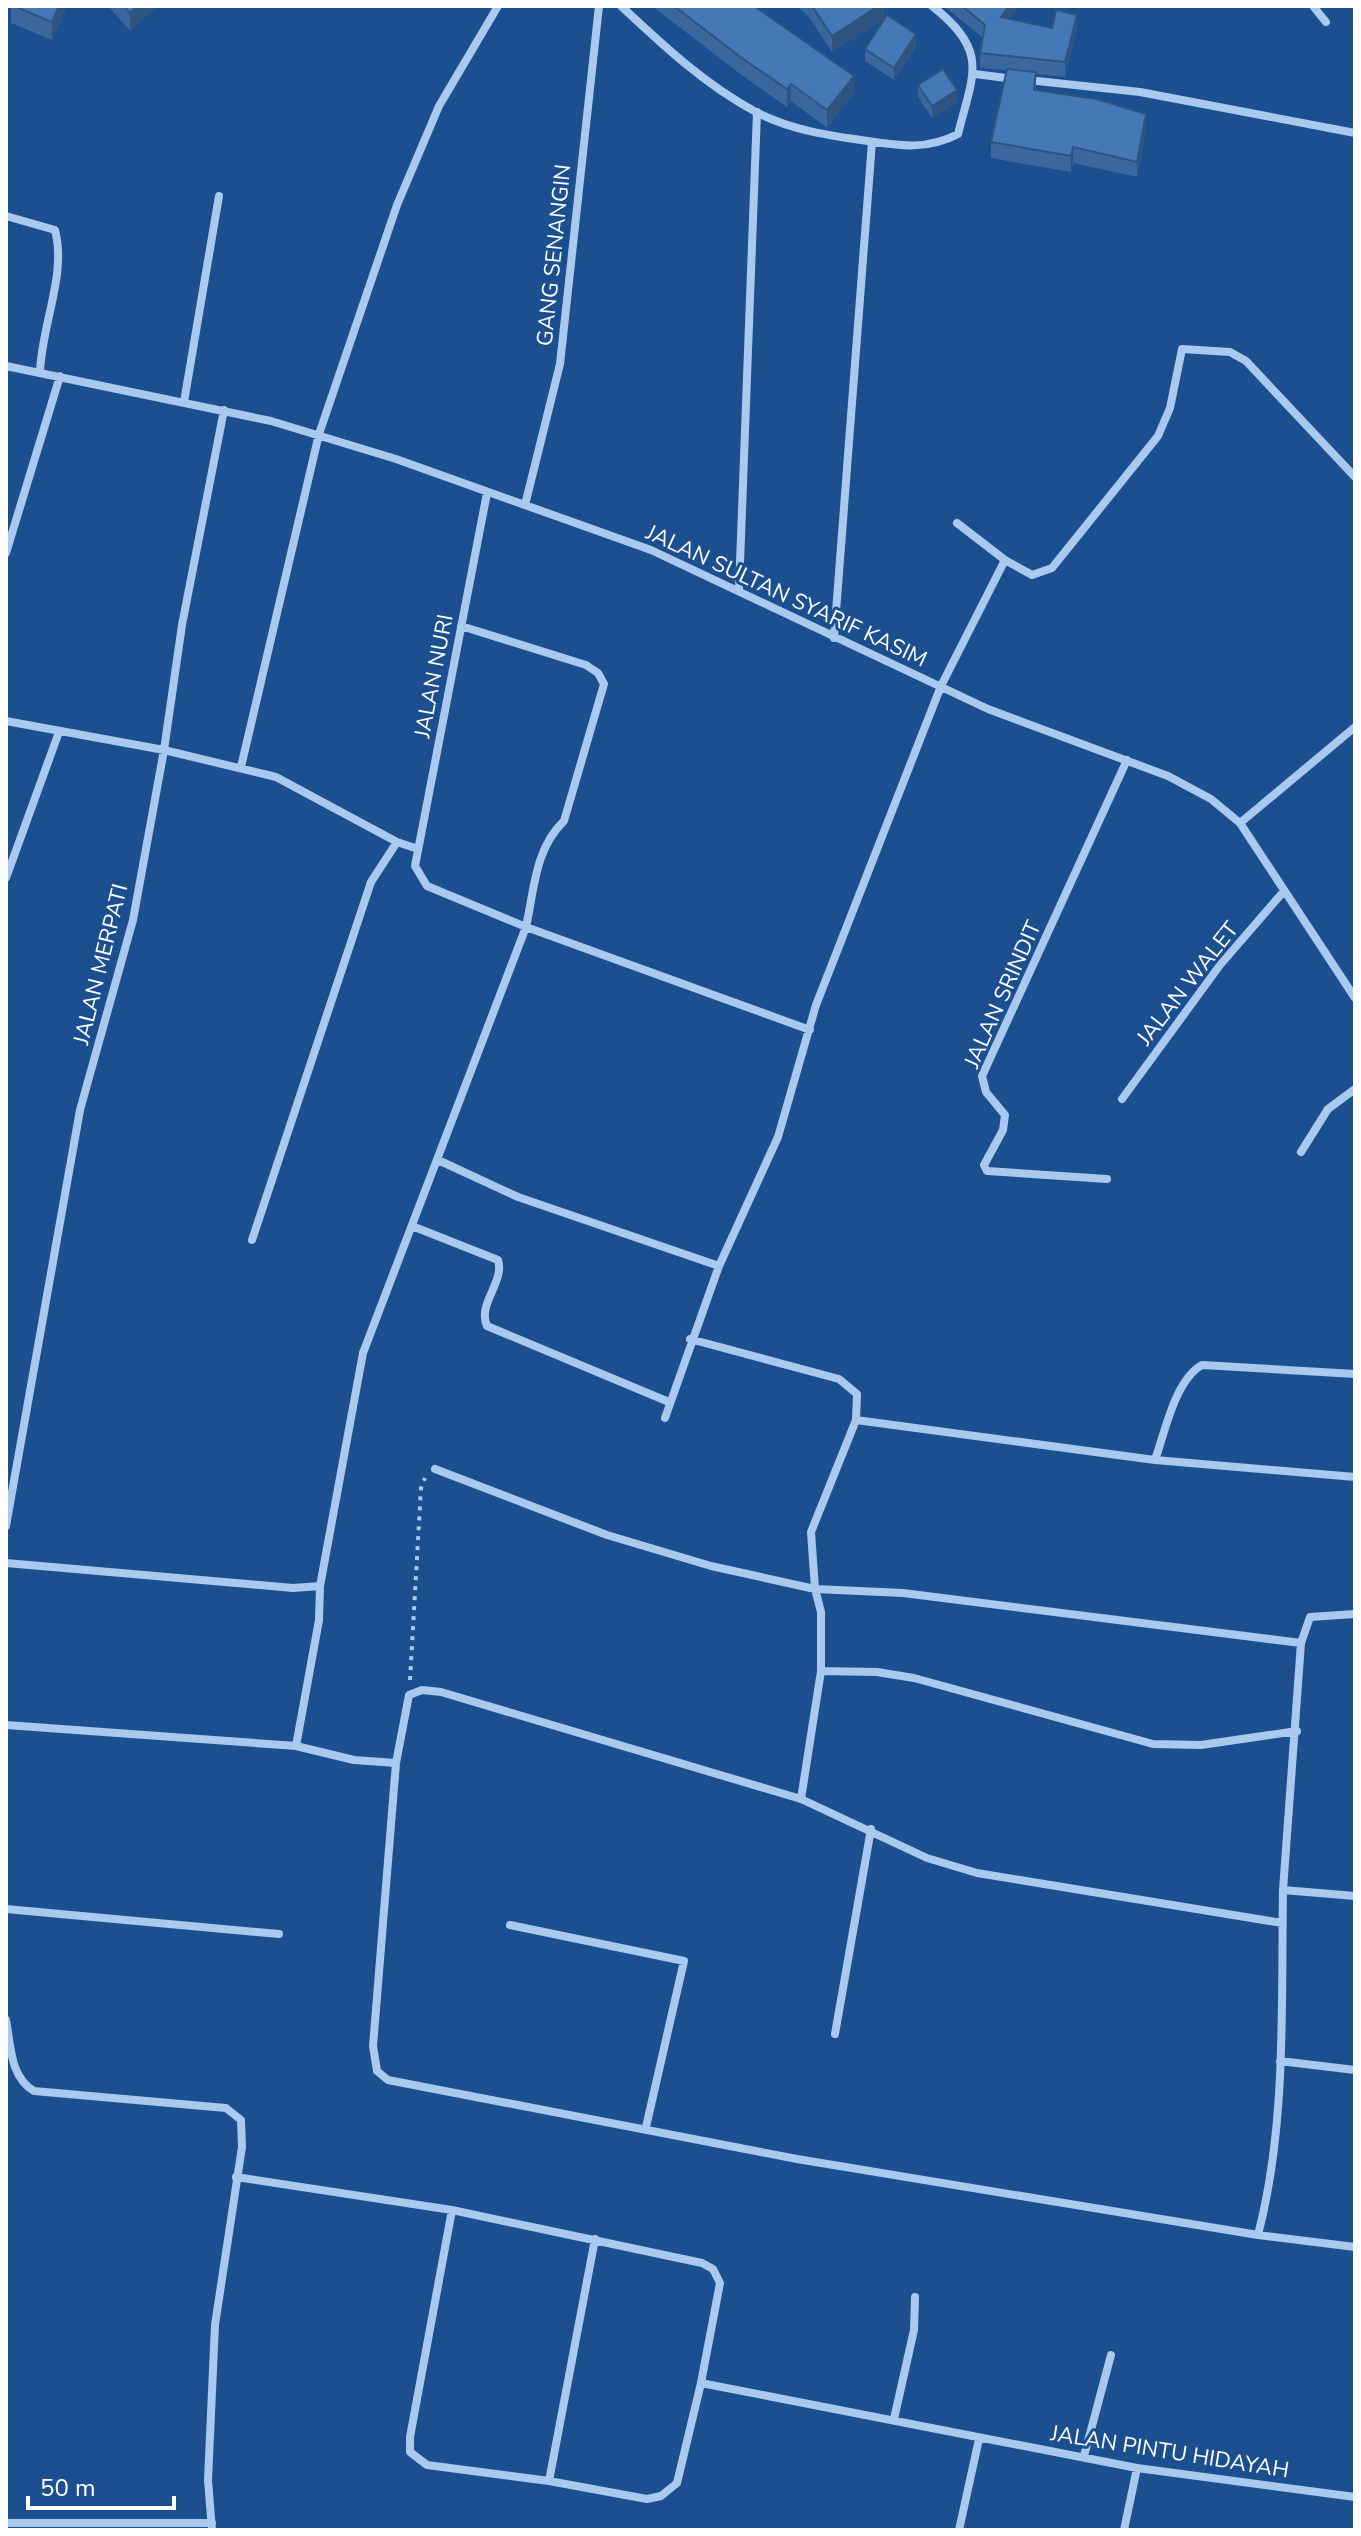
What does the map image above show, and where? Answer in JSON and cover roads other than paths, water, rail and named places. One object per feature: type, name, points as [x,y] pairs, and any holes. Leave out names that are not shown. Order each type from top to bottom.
[{"type":"street","points":[[241,767],[319,434],[397,205],[439,106],[498,6]]},
{"type":"street","name":"GANG SENANGIN","points":[[525,505],[560,364],[599,6]]},
{"type":"street","points":[[621,6],[675,56],[757,112],[821,134],[906,147],[941,143],[958,134],[975,74],[971,53],[958,28],[932,6]]},
{"type":"street","points":[[1313,6],[1326,22]]},
{"type":"street","points":[[975,74],[1140,92],[1355,133]]},
{"type":"street","points":[[739,590],[757,112]]},
{"type":"street","points":[[834,638],[872,142]]},
{"type":"street","points":[[184,402],[219,196]]},
{"type":"street","points":[[6,216],[55,230],[60,251],[40,348],[40,373]]},
{"type":"street","points":[[957,523],[1005,560],[1032,575],[1052,568],[1158,436],[1170,408],[1182,349],[1230,352],[1246,361],[1355,477]]},
{"type":"street","name":"JALAN SULTAN SYARIF KASIM","points":[[6,366],[224,410],[319,434],[525,505],[651,550],[941,686],[1080,746],[1127,760],[1187,786],[1240,823],[1355,998]]},
{"type":"street","points":[[6,553],[60,376]]},
{"type":"street","name":"JALAN MERPATI","points":[[6,1526],[77,1123],[133,920],[164,750],[182,625],[224,410]]},
{"type":"street","name":"JALAN NURI","points":[[487,493],[415,866],[427,886],[526,927]]},
{"type":"street","points":[[665,1418],[690,1339],[719,1266],[778,1137],[816,1005],[941,686],[1005,560]]},
{"type":"street","points":[[296,1746],[319,1620],[320,1586],[363,1353],[526,927],[542,850],[551,833],[564,821],[604,684],[598,673],[586,665],[461,626]]},
{"type":"street","points":[[6,721],[241,767],[298,786],[397,842],[418,849]]},
{"type":"street","points":[[1240,823],[1355,727]]},
{"type":"street","points":[[6,878],[59,732]]},
{"type":"street","name":"JALAN SRINDIT","points":[[1107,1179],[987,1171],[984,1165],[1003,1130],[1005,1115],[986,1092],[982,1076],[1127,760]]},
{"type":"street","points":[[252,1240],[371,882],[397,842]]},
{"type":"street","name":"JALAN WALET","points":[[1122,1099],[1220,965],[1284,891]]},
{"type":"street","points":[[526,927],[810,1030]]},
{"type":"street","points":[[1301,1152],[1328,1109],[1355,1089]]},
{"type":"street","points":[[438,1160],[518,1197],[719,1266]]},
{"type":"street","points":[[412,1226],[498,1260],[499,1270],[484,1314],[487,1326],[669,1402]]},
{"type":"street","points":[[690,1339],[839,1379],[857,1394],[856,1420],[811,1532],[815,1589],[821,1612],[821,1671],[801,1799]]},
{"type":"street","points":[[1155,1460],[1189,1376],[1202,1365],[1355,1374]]},
{"type":"street","points":[[856,1420],[1155,1460],[1355,1477]]},
{"type":"street","points":[[435,1469],[607,1535],[711,1566],[815,1589],[903,1593],[1301,1643]]},
{"type":"street","points":[[6,1563],[293,1588],[320,1586]]},
{"type":"street","points":[[1258,2235],[1271,2176],[1280,2061],[1285,1827],[1297,1731],[1301,1643],[1310,1617],[1355,1614]]},
{"type":"street","points":[[821,1671],[877,1672],[914,1678],[1153,1744],[1201,1745],[1297,1731]]},
{"type":"street","points":[[1282,1923],[977,1873],[927,1858],[871,1829],[801,1799],[441,1692],[422,1690],[409,1695],[403,1712],[396,1763],[373,2046],[377,2071],[403,2085],[646,2127],[797,2159],[1258,2235],[1355,2247]]},
{"type":"street","points":[[6,1725],[296,1746],[354,1760],[396,1763]]},
{"type":"street","points":[[835,2034],[871,1829]]},
{"type":"street","points":[[1283,1890],[1355,1896]]},
{"type":"street","points":[[6,1909],[279,1934]]},
{"type":"street","points":[[510,1925],[684,1961],[646,2127]]},
{"type":"street","points":[[6,2020],[16,2072],[22,2084],[34,2091],[226,2108],[241,2120],[242,2147],[215,2325],[208,2480],[212,2526],[6,2523]]},
{"type":"street","points":[[1280,2061],[1355,2070]]},
{"type":"street","points":[[236,2177],[452,2210],[702,2263],[713,2269],[720,2283],[681,2469],[671,2491],[647,2499],[549,2481],[427,2465],[410,2452],[452,2210]]},
{"type":"street","points":[[549,2481],[595,2239]]},
{"type":"street","points":[[894,2419],[912,2339],[915,2297]]},
{"type":"street","points":[[1084,2456],[1111,2355]]},
{"type":"street","name":"JALAN PINTU HIDAYAH","points":[[701,2383],[1137,2468],[1355,2497]]},
{"type":"street","points":[[959,2530],[979,2439]]},
{"type":"street","points":[[1124,2530],[1137,2468]]}]
